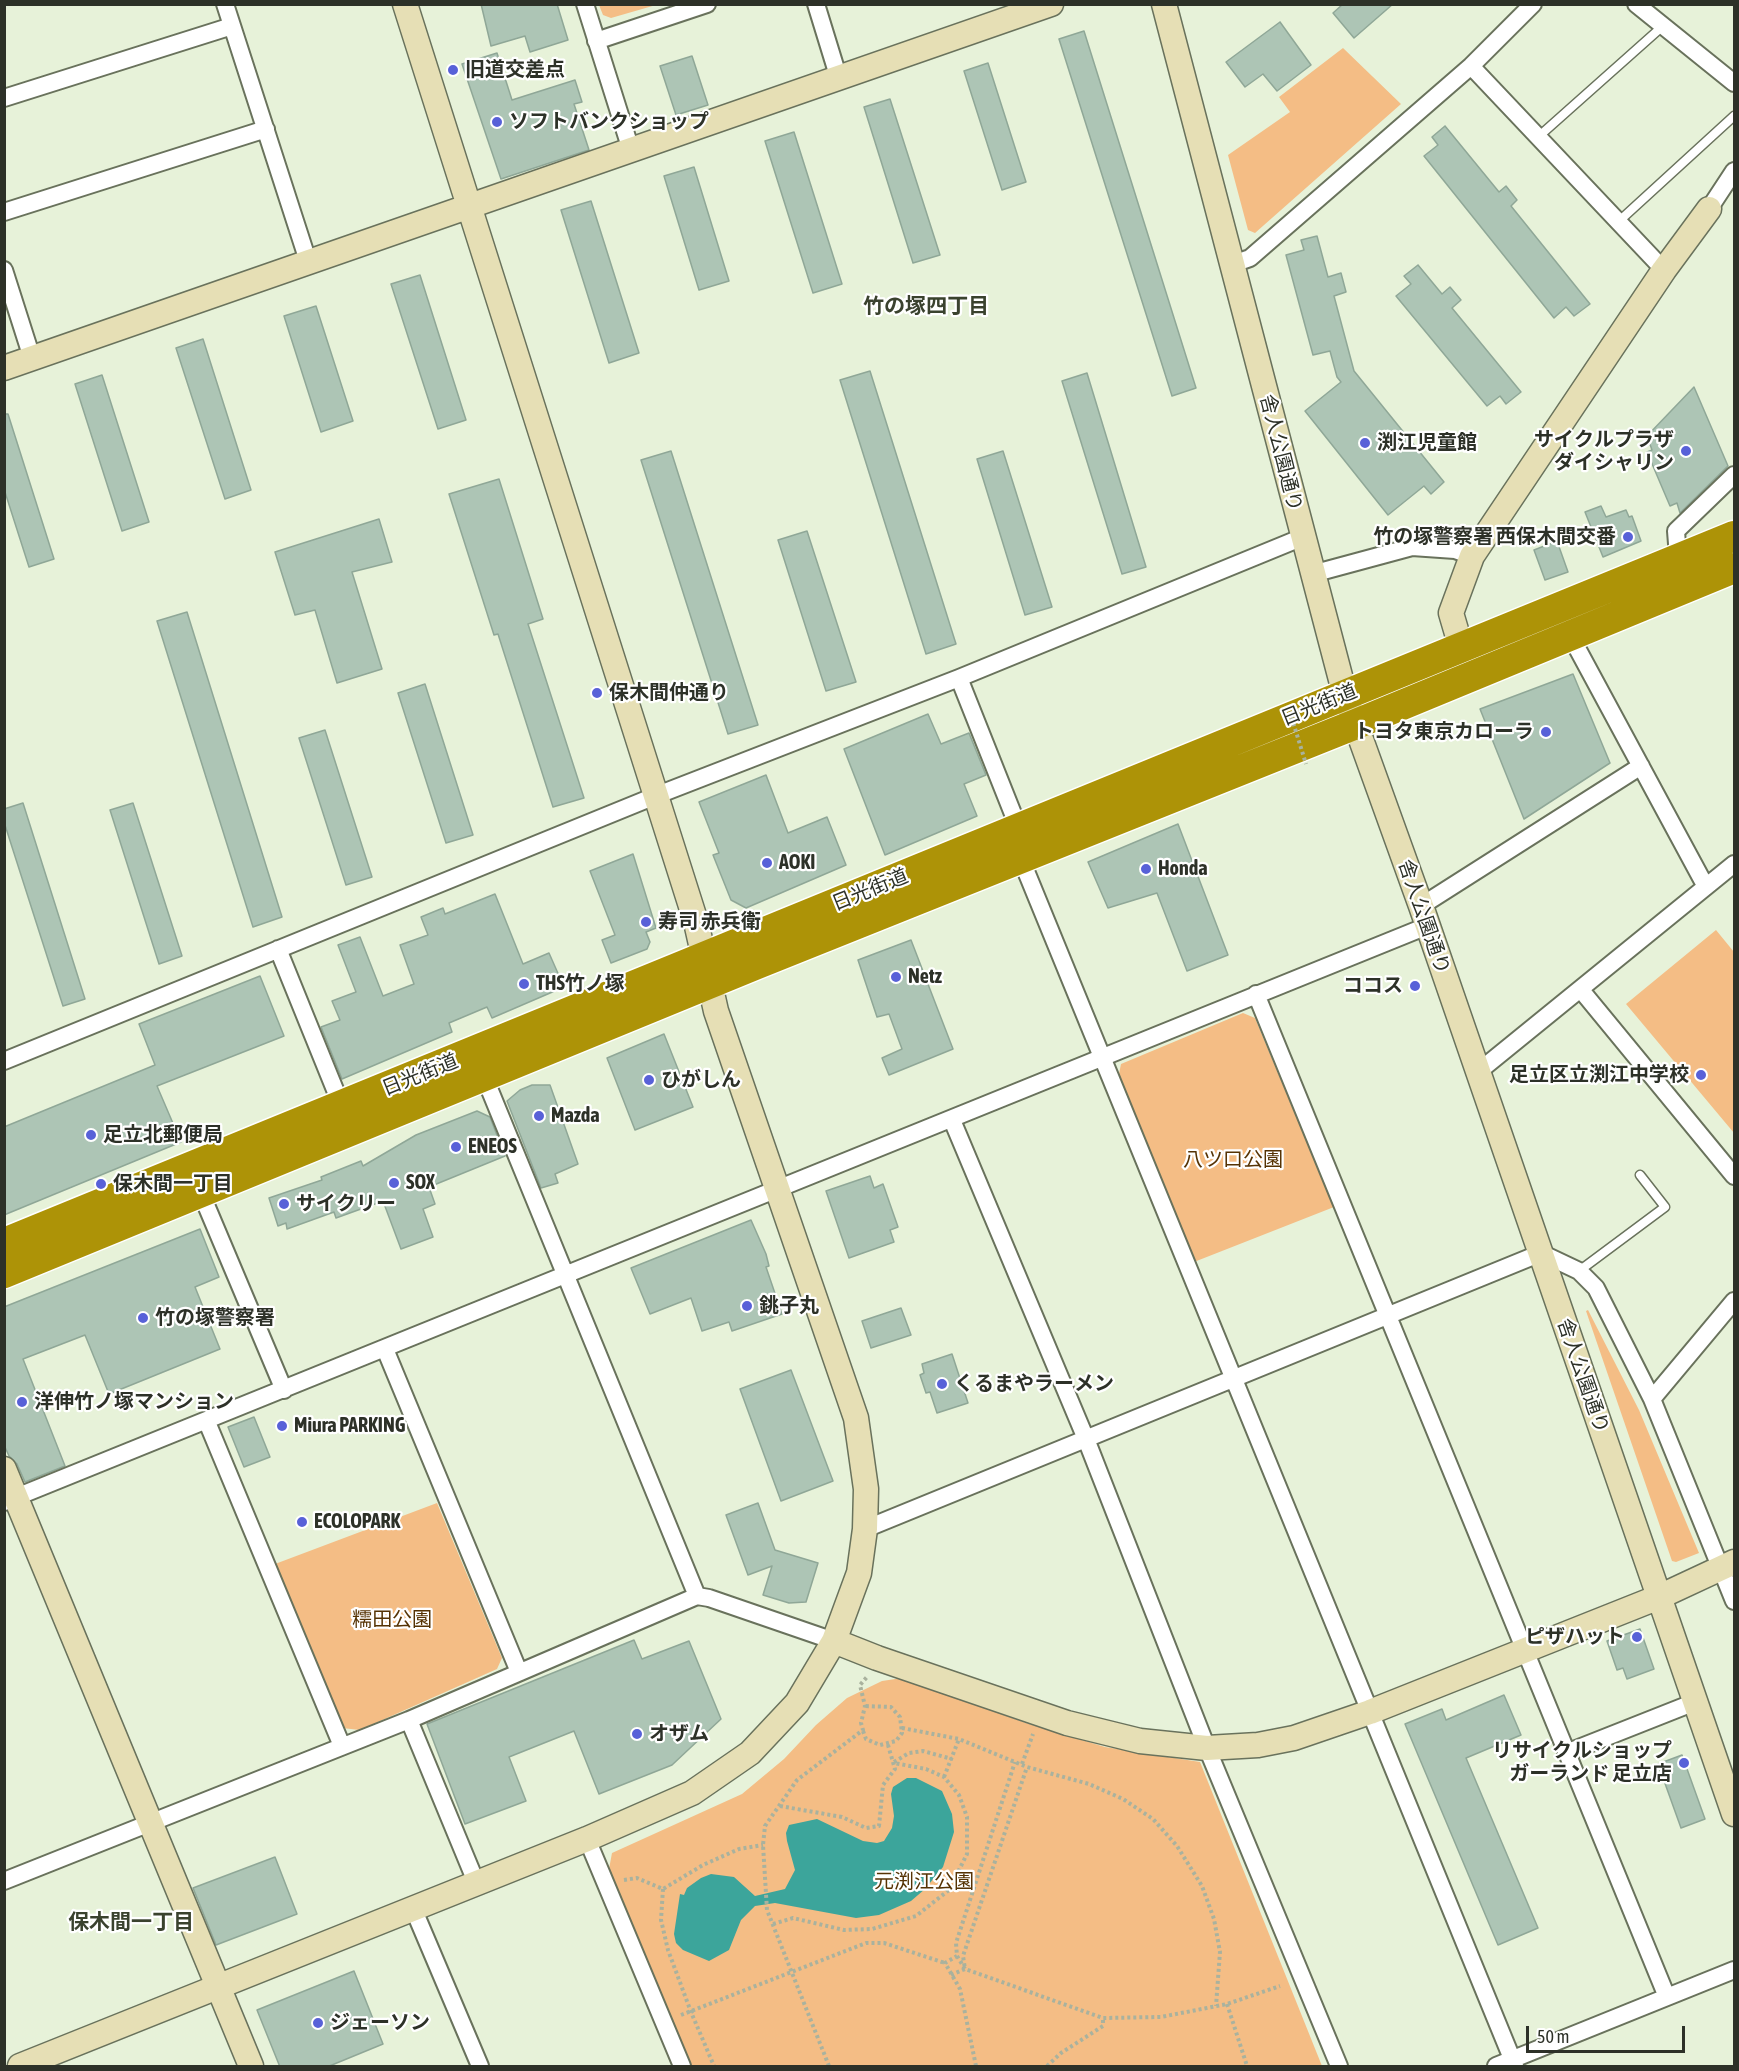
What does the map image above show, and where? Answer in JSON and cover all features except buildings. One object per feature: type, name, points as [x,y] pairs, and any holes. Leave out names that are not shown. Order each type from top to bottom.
[{"type":"highway","name":"日光街道","points":[[4,1243],[196,1180],[484,1076],[707,971],[1019,829],[1678,557],[1734,536]]},
{"type":"highway","name":"日光街道","points":[[4,1272],[342,1107],[707,971],[1021,859],[1734,568]]},
{"type":"street","points":[[225,4],[308,261]]},
{"type":"street","points":[[29,2065],[218,1986],[587,1839],[692,1793],[750,1753],[797,1703],[834,1641],[858,1573],[865,1529],[866,1489],[856,1418],[707,971],[696,922],[405,4]]},
{"type":"street","points":[[585,4],[631,150]]},
{"type":"street","points":[[596,41],[707,4]]},
{"type":"street","points":[[816,4],[839,79]]},
{"type":"street","points":[[4,368],[1050,4]]},
{"type":"street","name":"舎人公園通り","points":[[1164,4],[1345,695],[1424,916],[1734,1814]]},
{"type":"street","points":[[1233,264],[1250,258],[1471,66],[1533,4]]},
{"type":"street","points":[[1636,4],[1734,83]]},
{"type":"street","points":[[4,98],[232,26]]},
{"type":"street","points":[[1471,66],[1617,223],[1664,270]]},
{"type":"street","points":[[4,212],[266,129]]},
{"type":"street","points":[[1461,647],[1451,613],[1472,556],[1664,270],[1734,171]]},
{"type":"street","points":[[4,270],[32,358]]},
{"type":"street","points":[[1678,557],[1676,531],[1734,475]]},
{"type":"street","points":[[4,1061],[655,796],[959,678],[1303,537]]},
{"type":"street","points":[[1312,574],[1412,547],[1455,550],[1472,556]]},
{"type":"street","points":[[1570,635],[1706,887]]},
{"type":"street","points":[[959,678],[1019,829]]},
{"type":"street","points":[[10,1500],[385,1350],[778,1188],[952,1120],[1256,994],[1424,916],[1641,766]]},
{"type":"street","points":[[1021,859],[1513,2064]]},
{"type":"street","points":[[1478,1072],[1734,864]]},
{"type":"street","points":[[278,949],[342,1107]]},
{"type":"street","points":[[1581,990],[1734,1176]]},
{"type":"street","points":[[1256,994],[1667,1996]]},
{"type":"street","points":[[484,1076],[564,1277],[697,1596]]},
{"type":"street","points":[[952,1120],[1086,1439],[1207,1748],[1339,2067]]},
{"type":"street","points":[[196,1180],[284,1390]]},
{"type":"street","points":[[865,1529],[1541,1253],[1579,1271],[1596,1288],[1652,1399],[1728,1566],[1734,1601]]},
{"type":"street","points":[[1652,1399],[1734,1300]]},
{"type":"street","points":[[385,1350],[519,1672]]},
{"type":"street","points":[[207,1422],[342,1746]]},
{"type":"street","points":[[4,1469],[10,1500],[251,2067]]},
{"type":"street","points":[[4,1881],[409,1720],[697,1596],[709,1598],[1068,1723],[1140,1741],[1207,1748],[1258,1745],[1294,1738],[1370,1712],[1659,1597],[1728,1566]]},
{"type":"street","points":[[1566,1753],[1695,1702]]},
{"type":"street","points":[[409,1720],[476,1882]]},
{"type":"street","points":[[587,1839],[682,2067]]},
{"type":"street","points":[[413,1908],[480,2067]]},
{"type":"street","points":[[1496,2067],[1513,2064],[1667,1996],[1734,1970]]},
{"type":"lane","points":[[1537,138],[1664,25]]},
{"type":"lane","points":[[1617,223],[1734,116]]},
{"type":"lane","points":[[1579,1271],[1665,1207],[1640,1175]]},
{"type":"path","points":[[1288,706],[1306,764]]},
{"type":"path","points":[[865,1706],[891,1707],[900,1717],[902,1728],[896,1741],[888,1745],[866,1739],[861,1723],[865,1706],[860,1685],[870,1673]]},
{"type":"path","points":[[902,1728],[959,1739],[1015,1762],[1089,1784],[1123,1799],[1153,1819],[1177,1846],[1202,1886],[1214,1919],[1220,1952],[1216,2006]]},
{"type":"path","points":[[830,2067],[767,1910],[764,1891],[763,1845],[765,1826],[797,1780],[863,1730]]},
{"type":"path","points":[[965,1969],[963,1956],[1034,1732]]},
{"type":"path","points":[[945,1778],[959,1739]]},
{"type":"path","points":[[779,1806],[842,1817],[866,1828],[879,1826],[884,1785],[895,1769],[888,1745]]},
{"type":"path","points":[[894,1762],[909,1753],[923,1751],[952,1760]]},
{"type":"path","points":[[772,1924],[793,1918],[844,1930],[872,1929],[911,1918],[934,1904],[958,1877],[967,1854],[969,1837],[964,1807],[954,1786],[945,1778],[926,1769],[894,1762]]},
{"type":"path","points":[[1015,1762],[956,1943],[957,1956],[965,1969],[1103,2018],[1161,2017],[1227,2004],[1280,1986]]},
{"type":"path","points":[[663,1889],[703,1865],[739,1849],[763,1845]]},
{"type":"path","points":[[984,1859],[994,1863]]},
{"type":"path","points":[[606,1884],[637,1878],[663,1889]]},
{"type":"path","points":[[663,1889],[661,1920],[668,1950],[714,2067]]},
{"type":"path","points":[[674,2017],[866,1943],[884,1943],[945,1963],[960,1989],[976,2067]]},
{"type":"path","points":[[945,1963],[957,1956]]},
{"type":"path","points":[[951,1975],[965,1969]]},
{"type":"path","points":[[1227,2004],[1247,2067]]},
{"type":"path","points":[[1047,2067],[1061,2053],[1103,2026],[1103,2018]]},
{"type":"green space","points":[[599,4],[656,5],[611,18],[603,15]]},
{"type":"green space","points":[[1343,48],[1401,104],[1255,233],[1248,230],[1228,155],[1290,112],[1279,97]]},
{"type":"green space","points":[[1716,930],[1734,952],[1734,1133],[1626,1004]]},
{"type":"green space","name":"八ツ口公園","points":[[1243,1013],[1255,1018],[1334,1207],[1194,1262],[1118,1079],[1121,1064]]},
{"type":"green space","points":[[1588,1310],[1639,1410],[1699,1553],[1676,1562],[1672,1561],[1586,1311]]},
{"type":"green space","name":"糯田公園","points":[[437,1503],[502,1658],[497,1669],[360,1730],[342,1728],[275,1564]]},
{"type":"green space","name":"元渕江公園","points":[[902,1678],[1026,1723],[1105,1747],[1200,1762],[1322,2066],[687,2066],[606,1885],[612,1853],[742,1794],[784,1759],[816,1725],[847,1698],[882,1681]]},
{"type":"water","points":[[907,1778],[916,1778],[942,1791],[952,1814],[954,1832],[943,1867],[925,1889],[911,1901],[879,1915],[856,1918],[775,1903],[755,1906],[741,1920],[729,1950],[709,1961],[683,1950],[676,1943],[674,1934],[680,1894],[684,1895],[687,1888],[701,1878],[711,1874],[734,1877],[755,1896],[785,1889],[795,1870],[787,1841],[786,1833],[789,1825],[817,1819],[863,1841],[877,1843],[884,1841],[892,1828],[894,1816],[891,1794],[893,1787]]},
{"type":"place","name":"旧道交差点","points":[[453,70]]},
{"type":"place","name":"ソフトバンクショップ","points":[[497,122]]},
{"type":"place","name":"渕江児童館","points":[[1365,443]]},
{"type":"place","name":"サイクルプラザ ダイシャリン","points":[[1686,451]]},
{"type":"place","name":"竹の塚警察署 西保木間交番","points":[[1628,537]]},
{"type":"place","name":"保木間仲通り","points":[[597,693]]},
{"type":"place","name":"トヨタ東京カローラ","points":[[1546,732]]},
{"type":"place","name":"AOKI","points":[[767,863]]},
{"type":"place","name":"Honda","points":[[1146,869]]},
{"type":"place","name":"寿司 赤兵衛","points":[[646,922]]},
{"type":"place","name":"Netz","points":[[896,977]]},
{"type":"place","name":"THS竹ノ塚","points":[[524,984]]},
{"type":"place","name":"ココス","points":[[1415,986]]},
{"type":"place","name":"足立区立渕江中学校","points":[[1701,1075]]},
{"type":"place","name":"ひがしん","points":[[649,1080]]},
{"type":"place","name":"Mazda","points":[[539,1116]]},
{"type":"place","name":"足立北郵便局","points":[[91,1135]]},
{"type":"place","name":"ENEOS","points":[[456,1147]]},
{"type":"place","name":"SOX","points":[[394,1183]]},
{"type":"place","name":"保木間一丁目","points":[[101,1184]]},
{"type":"place","name":"サイクリー","points":[[284,1204]]},
{"type":"place","name":"銚子丸","points":[[747,1306]]},
{"type":"place","name":"竹の塚警察署","points":[[143,1318]]},
{"type":"place","name":"くるまやラーメン","points":[[942,1384]]},
{"type":"place","name":"洋伸竹ノ塚マンション","points":[[22,1402]]},
{"type":"place","name":"Miura PARKING","points":[[282,1426]]},
{"type":"place","name":"ECOLOPARK","points":[[302,1522]]},
{"type":"place","name":"ピザハット","points":[[1637,1637]]},
{"type":"place","name":"オザム","points":[[637,1734]]},
{"type":"place","name":"リサイクルショップ ガーランド 足立店","points":[[1684,1763]]},
{"type":"place","name":"ジェーソン","points":[[318,2023]]},
{"type":"district","name":"竹の塚四丁目","points":[[926,306]]},
{"type":"district","name":"保木間一丁目","points":[[131,1922]]}]
